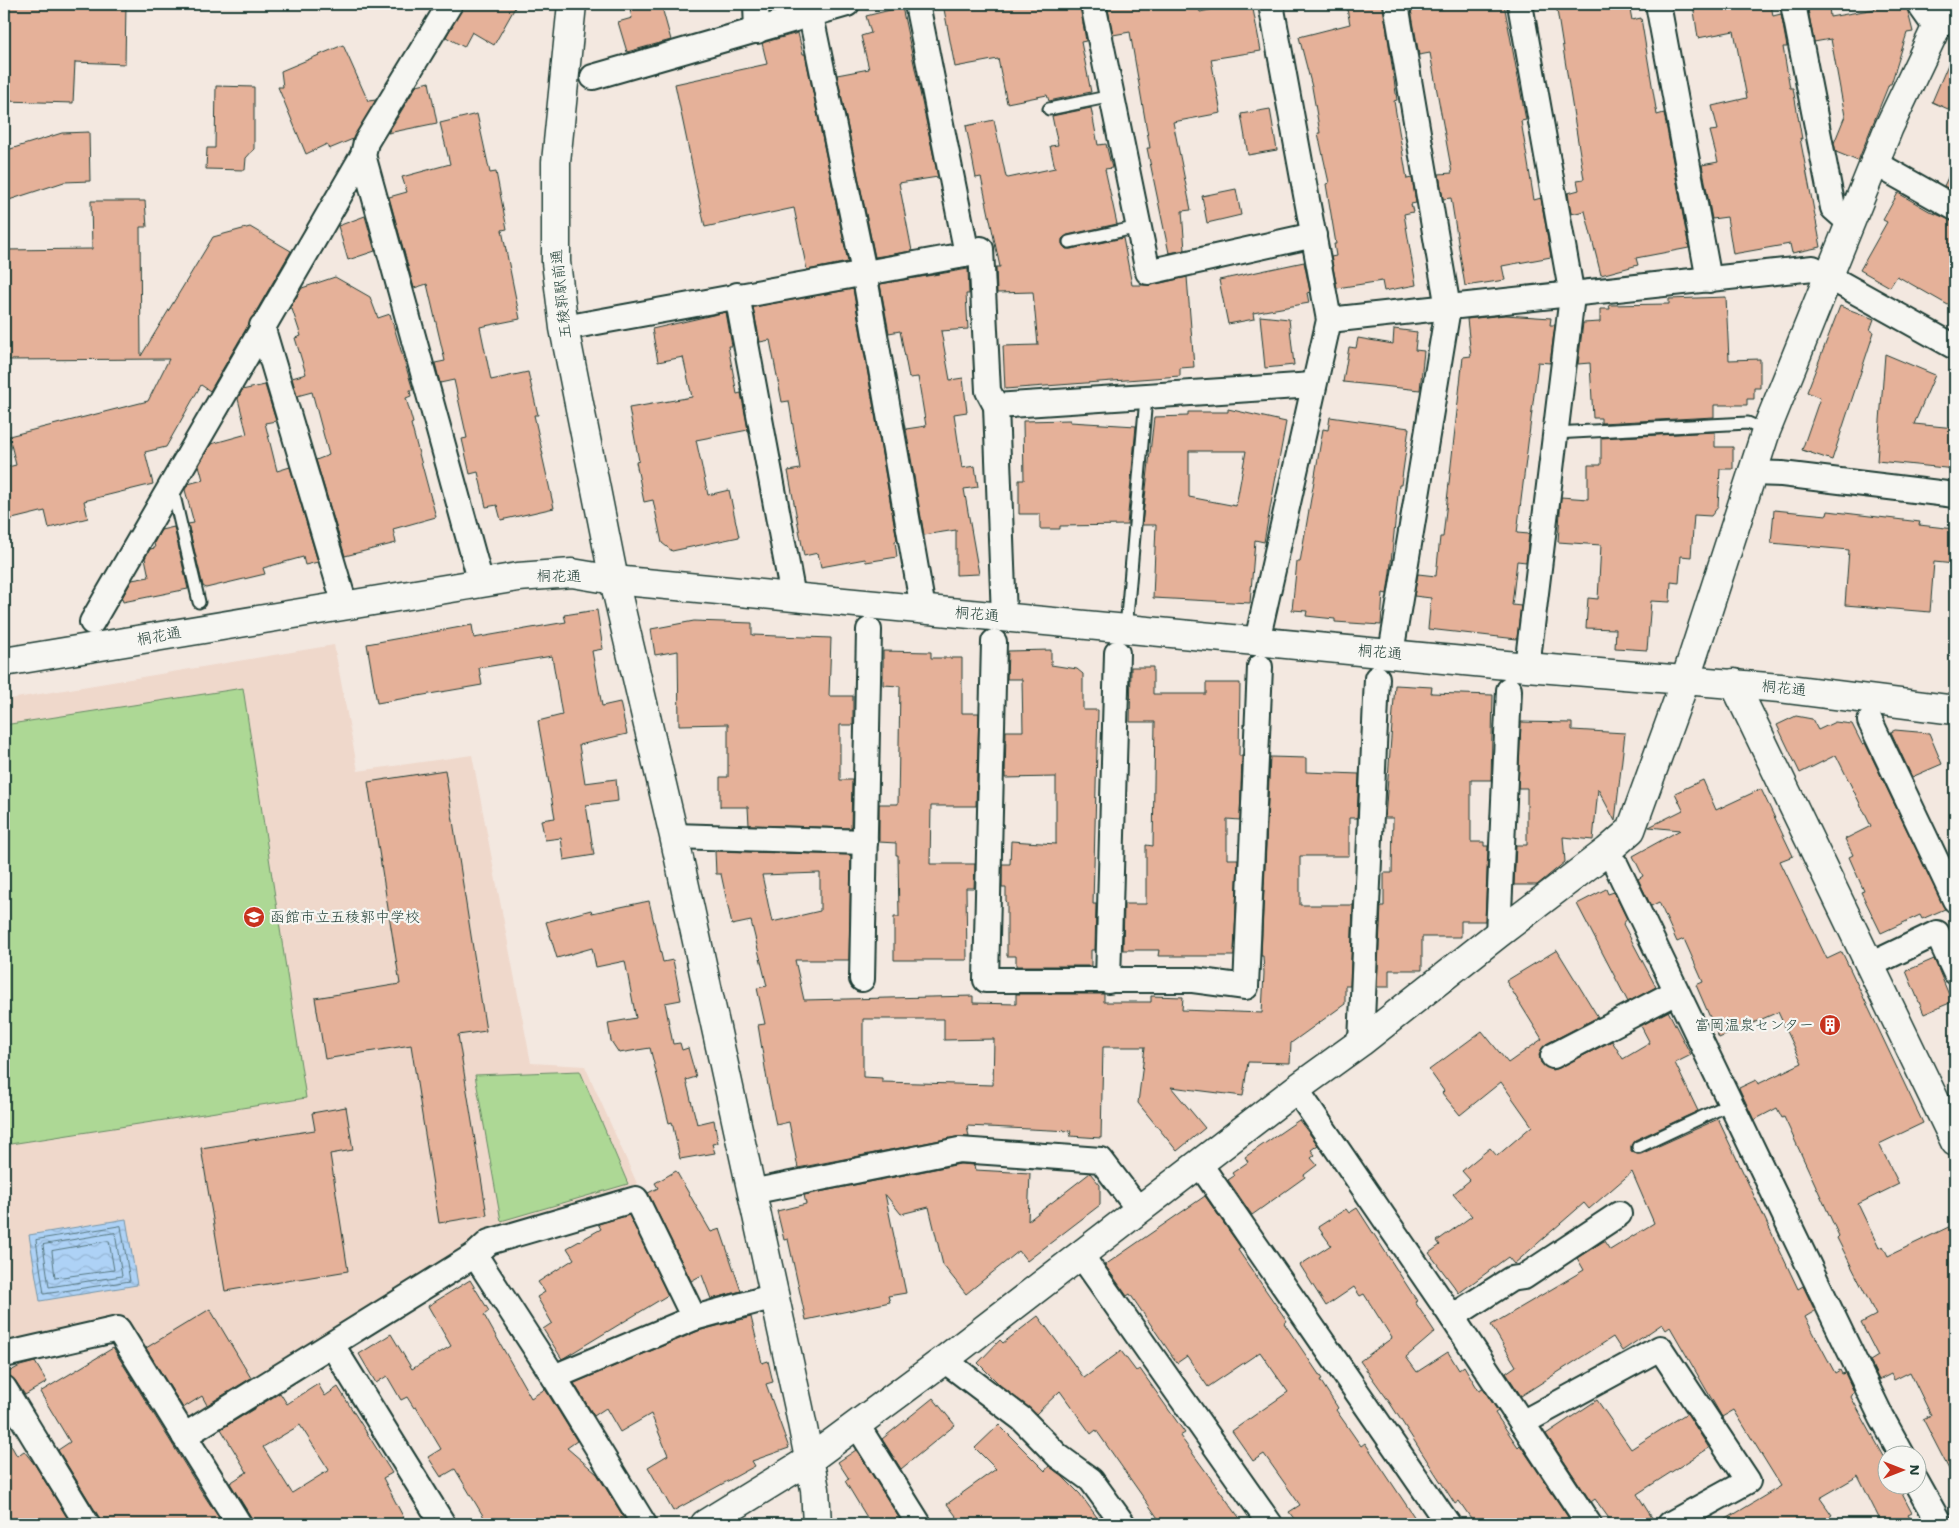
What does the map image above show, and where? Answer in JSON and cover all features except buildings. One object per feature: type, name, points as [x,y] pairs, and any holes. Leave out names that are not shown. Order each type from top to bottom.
[{"type":"street","points":[[92,622],[262,326],[363,155],[366,142],[450,4]]},
{"type":"street","name":"五稜郭駅前通","points":[[572,4],[556,162],[556,262],[564,328],[614,580],[674,836],[810,1460],[815,1489],[817,1524]]},
{"type":"street","points":[[756,4],[757,31]]},
{"type":"street","points":[[593,77],[811,16],[847,4]]},
{"type":"street","points":[[917,4],[976,252],[988,391],[996,406],[1004,616]]},
{"type":"street","points":[[1092,4],[1148,272],[1314,235]]},
{"type":"street","points":[[1257,641],[1313,384],[1329,320],[1271,4]]},
{"type":"street","points":[[1391,653],[1448,308],[1396,4]]},
{"type":"street","points":[[1520,4],[1572,296],[1527,667]]},
{"type":"street","points":[[1658,4],[1709,280]]},
{"type":"street","points":[[1793,4],[1833,208],[1850,222]]},
{"type":"street","points":[[1919,4],[1936,28]]},
{"type":"street","points":[[705,1524],[810,1460],[944,1360],[1296,1089],[1361,1042],[1607,851],[1631,830],[1684,681],[1766,431],[1875,163],[1936,28],[1953,4]]},
{"type":"street","points":[[811,16],[864,272],[923,609]]},
{"type":"street","points":[[363,155],[481,583]]},
{"type":"street","points":[[1875,163],[1955,208]]},
{"type":"street","points":[[564,328],[976,252]]},
{"type":"street","points":[[1329,320],[1572,296],[1813,268],[1829,279],[1955,348]]},
{"type":"street","points":[[737,295],[794,596]]},
{"type":"street","points":[[262,326],[345,605]]},
{"type":"street","points":[[996,406],[1146,398],[1313,384]]},
{"type":"street","points":[[1751,473],[1782,474],[1955,495]]},
{"type":"street","name":"桐花通","points":[[4,662],[518,576],[572,573],[614,580],[1527,667],[1684,681],[1734,683],[1955,710]]},
{"type":"street","points":[[862,979],[868,630]]},
{"type":"street","points":[[994,642],[986,980],[1193,980],[1246,987],[1260,667]]},
{"type":"street","points":[[1108,980],[1117,653]]},
{"type":"street","points":[[1361,1042],[1378,678]]},
{"type":"street","points":[[1734,683],[1955,1142]]},
{"type":"street","points":[[1498,934],[1509,690]]},
{"type":"street","points":[[1870,721],[1955,900]]},
{"type":"street","points":[[674,836],[865,842]]},
{"type":"street","points":[[1616,865],[1897,1446]]},
{"type":"street","points":[[1870,965],[1946,928],[1955,972]]},
{"type":"street","points":[[1553,1056],[1676,992]]},
{"type":"street","points":[[1296,1089],[1589,1524]]},
{"type":"street","points":[[751,1192],[959,1150],[1101,1160],[1139,1210]]},
{"type":"street","points":[[1199,1163],[1448,1524]]},
{"type":"street","points":[[184,1436],[475,1255],[489,1242],[636,1199],[694,1318]]},
{"type":"street","points":[[1452,1318],[1511,1279],[1524,1277],[1618,1214]]},
{"type":"street","points":[[475,1255],[554,1376],[644,1524]]},
{"type":"street","points":[[1081,1255],[1267,1523]]},
{"type":"street","points":[[554,1376],[694,1318],[774,1296]]},
{"type":"street","points":[[4,1355],[118,1329],[239,1524]]},
{"type":"street","points":[[332,1344],[443,1524]]},
{"type":"street","points":[[1522,1423],[1660,1348],[1748,1481],[1670,1524]]},
{"type":"street","points":[[944,1360],[1022,1419],[1058,1456],[1091,1480],[1123,1524]]},
{"type":"street","points":[[4,1388],[88,1524]]},
{"type":"street","points":[[857,1425],[918,1524]]},
{"type":"street","points":[[1924,1496],[1940,1524]]},
{"type":"lane","points":[[1049,109],[1112,96]]},
{"type":"lane","points":[[1069,242],[1139,227]]},
{"type":"lane","points":[[1126,628],[1146,398]]},
{"type":"lane","points":[[1554,433],[1748,423],[1766,431]]},
{"type":"lane","points":[[172,484],[199,602]]},
{"type":"lane","points":[[1638,1147],[1730,1104]]},
{"type":"shaded area","name":"函館市立五稜郭中学校","points":[[334,645],[358,771],[472,755],[531,1063],[585,1066],[639,1188],[489,1234],[189,1419],[126,1318],[4,1342],[4,700]]},
{"type":"green space","points":[[243,688],[306,1098],[4,1145],[4,725]]},
{"type":"green space","points":[[580,1071],[628,1184],[501,1221],[475,1075]]},
{"type":"water","points":[[126,1219],[137,1285],[40,1301],[29,1235]]},
{"type":"place","name":"函館市立五稜郭中学校","points":[[254,917]]},
{"type":"place","name":"富岡温泉センター","points":[[1830,1025]]}]
